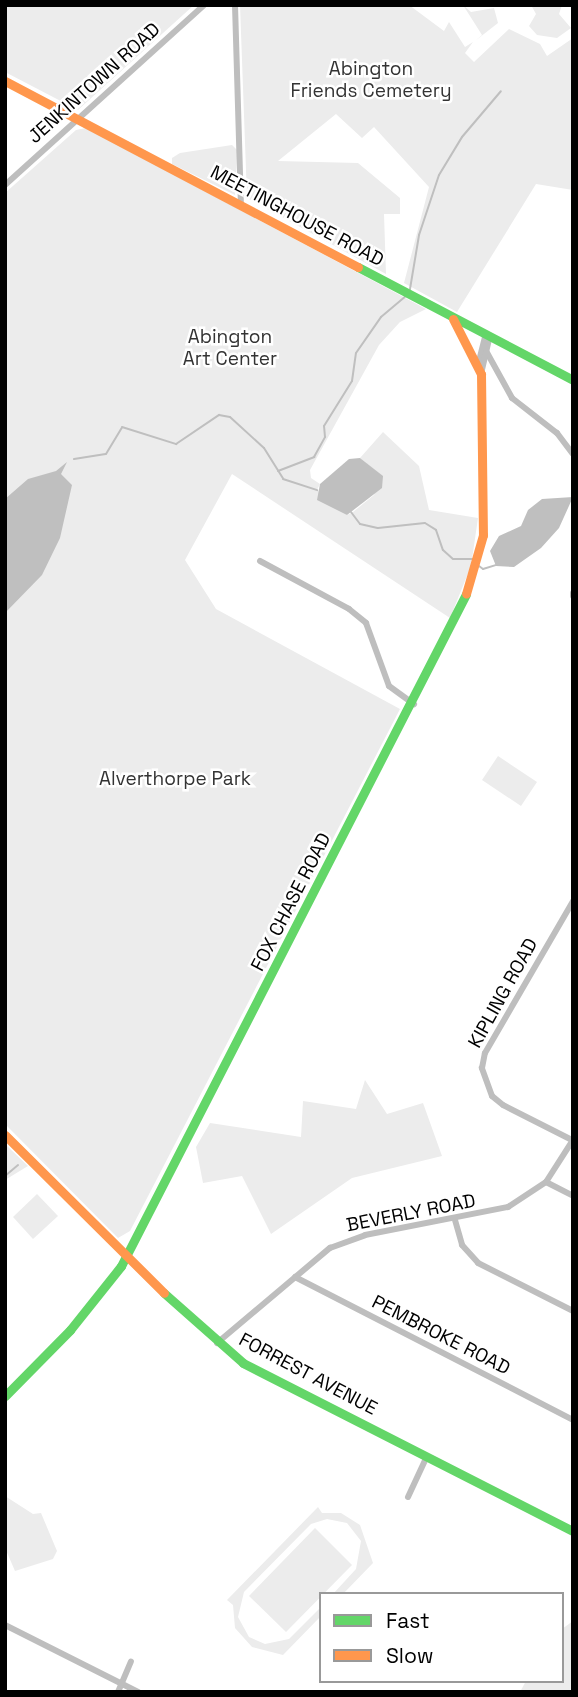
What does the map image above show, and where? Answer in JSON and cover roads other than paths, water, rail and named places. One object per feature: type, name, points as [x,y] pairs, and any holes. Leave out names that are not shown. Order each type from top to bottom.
[{"type":"street","name":"JENKINTOWN ROAD","points":[[5,185],[204,5]]},
{"type":"street","points":[[235,5],[241,206]]},
{"type":"street","name":"MEETINGHOUSE ROAD","points":[[5,81],[487,338],[573,380]]},
{"type":"street","name":"FOX CHASE ROAD","points":[[453,319],[479,370]]},
{"type":"street","name":"FOX CHASE ROAD","points":[[479,370],[487,338]]},
{"type":"street","name":"FOX CHASE ROAD","points":[[5,1396],[91,1307],[124,1258],[414,704],[475,571],[483,524],[479,370],[487,338]]},
{"type":"street","points":[[485,349],[512,398],[557,433],[573,454]]},
{"type":"street","points":[[260,561],[349,610],[366,623],[389,686],[414,704]]},
{"type":"street","name":"KIPLING ROAD","points":[[573,901],[485,1053],[482,1068],[492,1096],[503,1105],[573,1140]]},
{"type":"street","name":"FORREST AVENUE","points":[[5,1135],[124,1258],[217,1343],[243,1363],[573,1531]]},
{"type":"street","name":"BEVERLY ROAD","points":[[217,1343],[295,1277],[345,1241],[508,1207],[546,1182],[573,1140]]},
{"type":"street","points":[[546,1182],[573,1196]]},
{"type":"street","points":[[455,1220],[462,1245],[478,1263],[573,1311]]},
{"type":"street","name":"PEMBROKE ROAD","points":[[295,1277],[573,1420]]},
{"type":"street","points":[[408,1497],[427,1456]]},
{"type":"street","points":[[5,1625],[138,1692]]},
{"type":"street","points":[[118,1692],[131,1662]]},
{"type":"waterway","points":[[410,289],[419,235],[439,175],[462,137],[501,91]]},
{"type":"waterway","points":[[278,471],[314,457],[325,437],[324,426],[352,381],[356,353],[381,317],[405,297]]},
{"type":"waterway","points":[[74,459],[106,454],[122,427],[176,444],[219,415],[230,417],[264,448],[283,479],[317,490]]},
{"type":"waterway","points":[[351,512],[360,524],[378,528],[425,523],[436,530],[443,550],[453,559],[473,559]]},
{"type":"waterway","points":[[479,566],[483,569],[496,565]]},
{"type":"waterway","points":[[5,1176],[18,1165]]},
{"type":"park label","name":"Abington Friends Cemetery","points":[[371,80]]},
{"type":"park label","name":"Abington Art Center","points":[[230,348]]},
{"type":"park label","name":"Alverthorpe Park","points":[[175,779]]}]
